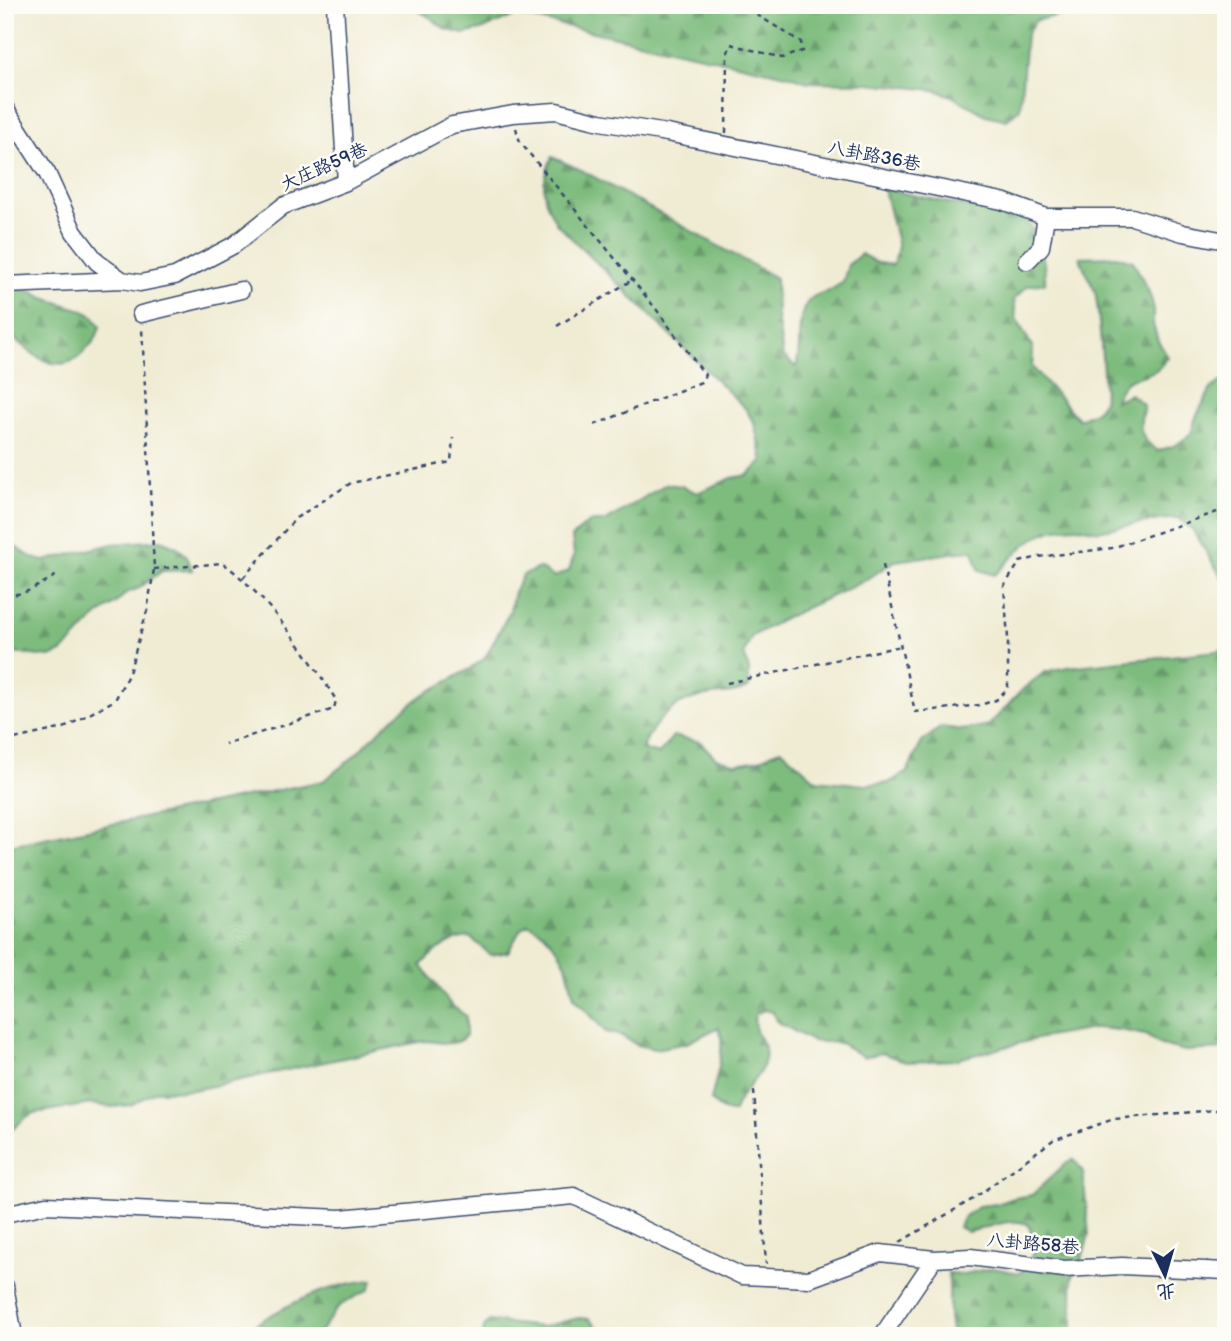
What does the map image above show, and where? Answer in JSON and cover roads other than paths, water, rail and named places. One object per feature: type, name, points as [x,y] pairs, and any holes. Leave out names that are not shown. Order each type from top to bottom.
[{"type":"street","points":[[335,5],[346,182]]},
{"type":"street","points":[[5,108],[47,173],[74,232],[97,262],[122,281]]},
{"type":"street","name":"八卦路36巷","points":[[513,114],[556,111],[1002,201],[1046,217],[1132,217],[1183,233],[1226,241]]},
{"type":"street","name":"大庄路59巷","points":[[5,285],[122,281],[139,283],[175,276],[234,245],[284,206],[346,182],[452,125],[513,114]]},
{"type":"street","points":[[1027,261],[1041,247],[1046,217]]},
{"type":"street","points":[[141,314],[241,290]]},
{"type":"street","name":"八卦路58巷","points":[[5,1214],[46,1205],[340,1218],[573,1196],[742,1276],[809,1279],[880,1253],[934,1259],[971,1257],[1064,1269],[1122,1266],[1226,1271]]},
{"type":"street","points":[[882,1336],[934,1259]]},
{"type":"street","points":[[5,1286],[15,1336]]}]
